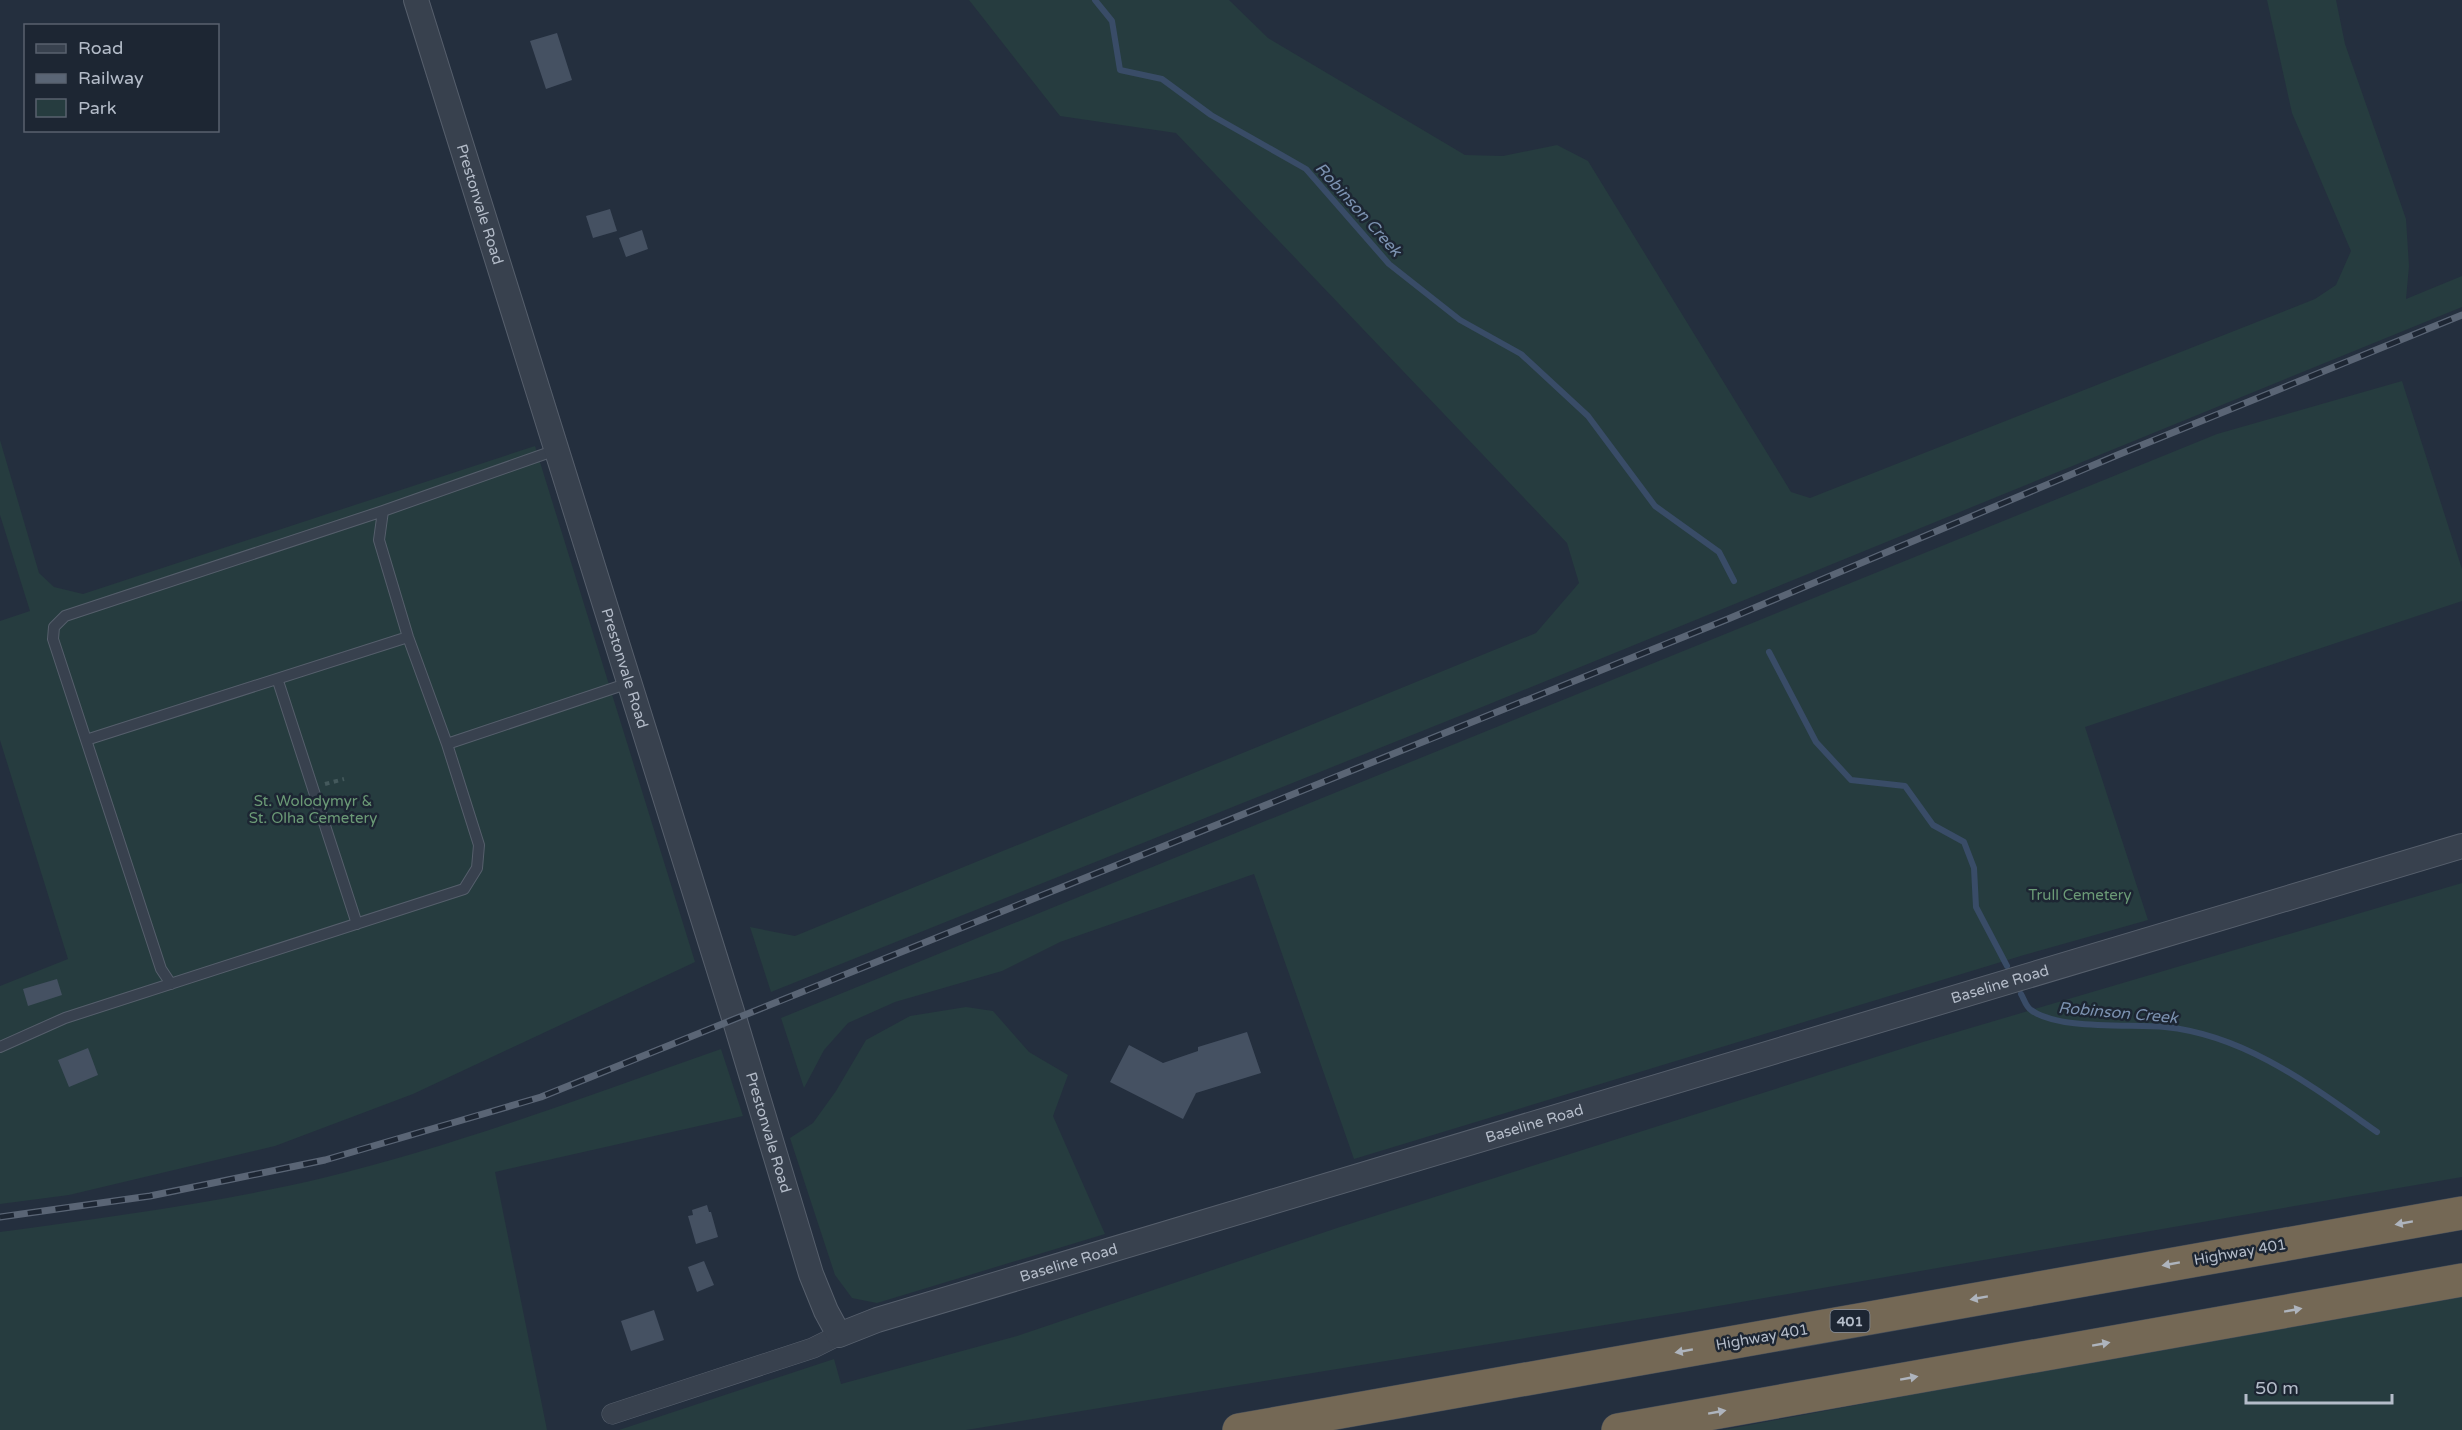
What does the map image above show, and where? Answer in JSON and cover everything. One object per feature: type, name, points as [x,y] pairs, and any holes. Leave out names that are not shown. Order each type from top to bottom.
[{"type":"highway","name":"Highway 401","points":[[1239,1430],[2462,1213]]},
{"type":"highway","points":[[1618,1430],[2462,1280]]},
{"type":"street","name":"Prestonvale Road","points":[[416,0],[735,1021],[811,1274],[825,1311],[839,1335]]},
{"type":"street","name":"Baseline Road","points":[[612,1414],[813,1348],[877,1320],[2462,846]]},
{"type":"lane","points":[[171,984],[161,969],[53,639],[54,627],[65,616],[383,511],[557,450]]},
{"type":"lane","points":[[0,1047],[65,1018],[464,889],[477,868],[479,844],[447,744],[408,637],[379,540],[383,511]]},
{"type":"lane","points":[[87,740],[278,681],[408,637]]},
{"type":"lane","points":[[278,681],[357,924]]},
{"type":"lane","points":[[447,744],[630,683]]},
{"type":"green space","points":[[969,0],[1229,0],[1268,38],[1465,155],[1503,156],[1557,145],[1588,161],[1791,492],[1810,498],[2315,299],[2336,285],[2351,251],[2292,113],[2267,0],[2336,0],[2345,44],[2406,219],[2409,266],[2406,299],[2462,276],[2462,307],[1487,705],[771,992],[750,927],[795,936],[1536,633],[1579,583],[1567,543],[1176,133],[1060,116]]},
{"type":"green space","name":"Trull Cemetery","points":[[2402,381],[2462,569],[2462,601],[2085,727],[2148,920],[2024,955],[1354,1159],[1254,874],[1060,942],[1002,971],[895,1002],[848,1023],[824,1050],[804,1088],[781,1018],[2217,434]]},
{"type":"green space","name":"St. Wolodymyr & St. Olha Cemetery","points":[[0,440],[39,573],[54,587],[83,594],[535,446],[695,962],[413,1094],[275,1146],[69,1195],[0,1204],[0,986],[68,959],[0,740],[0,621],[30,611],[0,515]]},
{"type":"green space","points":[[2462,883],[2462,1177],[1684,1312],[966,1430],[619,1430],[834,1359],[841,1384],[1017,1336],[1340,1227],[1923,1042]]},
{"type":"green space","points":[[966,1007],[993,1011],[1029,1052],[1068,1075],[1053,1116],[1105,1234],[877,1303],[852,1298],[835,1275],[790,1138],[813,1123],[836,1091],[866,1040],[910,1016]]},
{"type":"green space","points":[[721,1049],[743,1116],[495,1172],[547,1430],[0,1430],[0,1232],[203,1202],[323,1178],[474,1135]]},
{"type":"green space","points":[[2462,1297],[2462,1430],[1723,1430],[2204,1340]]},
{"type":"building","points":[[557,33],[572,80],[546,89],[530,41]]},
{"type":"building","points":[[610,209],[617,231],[593,238],[586,216]]},
{"type":"building","points":[[642,230],[648,249],[626,257],[619,238]]},
{"type":"building","points":[[57,979],[62,995],[28,1006],[23,989]]},
{"type":"building","points":[[1247,1032],[1261,1073],[1196,1093],[1183,1119],[1110,1082],[1129,1045],[1163,1063],[1198,1051],[1198,1047]]},
{"type":"building","points":[[88,1048],[98,1075],[69,1087],[58,1060]]},
{"type":"building","points":[[707,1205],[718,1237],[696,1244],[688,1216],[693,1215],[692,1210]]},
{"type":"building","points":[[704,1261],[714,1285],[697,1292],[688,1267]]},
{"type":"building","points":[[654,1310],[664,1340],[631,1351],[621,1321]]},
{"type":"waterway","name":"Robinson Creek","points":[[1095,0],[1112,21],[1120,70],[1162,79],[1211,115],[1306,169],[1389,264],[1460,320],[1521,354],[1588,416],[1655,506],[1719,552],[1734,581]]},
{"type":"waterway","name":"Robinson Creek","points":[[1769,652],[1816,742],[1851,780],[1905,786],[1933,825],[1964,842],[1974,868],[1976,907],[2007,966]]},
{"type":"waterway","name":"Robinson Creek","points":[[2021,994],[2031,1010],[2058,1021],[2095,1025],[2165,1027],[2223,1040],[2251,1052],[2303,1081],[2377,1132]]},
{"type":"railway","points":[[0,1217],[150,1196],[325,1160],[541,1097],[1728,619],[2115,456],[2462,315]]}]
